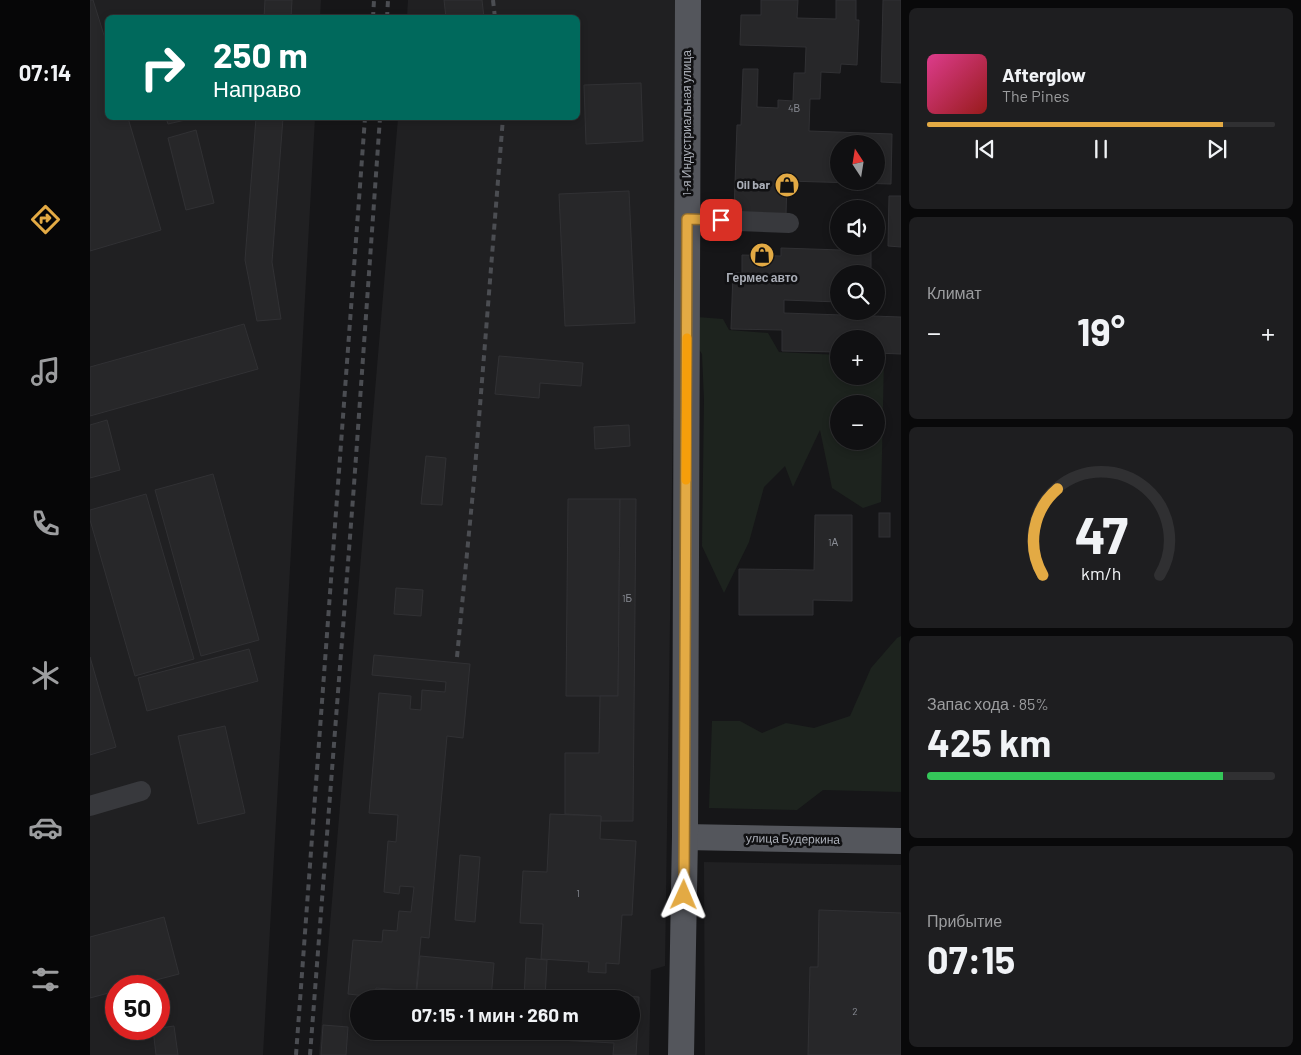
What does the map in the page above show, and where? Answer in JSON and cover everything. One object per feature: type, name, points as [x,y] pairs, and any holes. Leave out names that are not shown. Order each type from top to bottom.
[{"type":"main road","name":"1-я Индустриальная улица","points":[[681,1055],[685,837],[688,0]]},
{"type":"main road","name":"улица Будеркина","points":[[685,837],[901,841]]},
{"type":"lane","points":[[687,219],[789,223]]},
{"type":"lane","points":[[90,806],[141,791]]},
{"type":"shaded area","points":[[90,0],[321,0],[320,15],[105,15],[105,120],[315,120],[263,1055],[90,1055]]},
{"type":"shaded area","points":[[408,0],[679,0],[665,966],[651,970],[649,1055],[319,1055],[398,120],[580,120],[580,15],[407,15]]},
{"type":"shaded area","points":[[697,317],[723,319],[729,330],[768,333],[779,352],[830,355],[830,385],[883,385],[883,395],[830,395],[830,450],[882,450],[881,502],[863,508],[832,488],[820,430],[793,487],[785,466],[764,487],[749,542],[724,593],[702,546],[704,400],[702,354],[695,343]]},
{"type":"shaded area","points":[[901,636],[901,792],[823,790],[797,810],[709,808],[712,721],[740,721],[762,733],[786,723],[814,728],[850,716],[871,668],[897,638]]},
{"type":"shaded area","points":[[704,862],[901,865],[901,1055],[705,1055]]},
{"type":"building","points":[[90,0],[93,0],[105,38],[105,120],[129,120],[161,230],[90,251]]},
{"type":"building","points":[[265,0],[292,0],[291,15],[264,15]]},
{"type":"building","points":[[444,0],[482,0],[484,15],[446,15]]},
{"type":"building","points":[[761,0],[798,0],[797,18],[836,19],[836,0],[856,0],[856,20],[859,20],[857,65],[841,64],[840,73],[821,72],[820,99],[810,99],[809,131],[892,134],[891,184],[885,184],[885,135],[830,135],[830,182],[787,181],[786,215],[734,213],[737,125],[741,125],[743,69],[758,69],[757,107],[778,108],[778,100],[793,101],[794,73],[805,73],[806,47],[740,45],[741,15],[761,15]]},
{"type":"building","points":[[883,0],[901,0],[901,83],[881,82]]},
{"type":"building","points":[[641,83],[643,141],[586,144],[584,85]]},
{"type":"building","points":[[167,120],[185,120],[168,124]]},
{"type":"building","points":[[256,120],[283,120],[272,262],[281,319],[257,321],[245,260]]},
{"type":"building","points":[[196,130],[214,203],[186,210],[168,138]]},
{"type":"building","points":[[629,191],[635,323],[565,326],[559,194]]},
{"type":"building","points":[[889,196],[901,196],[901,247],[888,246]]},
{"type":"building","points":[[781,248],[830,250],[830,255],[871,255],[871,265],[830,265],[830,302],[784,300],[784,313],[830,315],[830,320],[885,320],[885,316],[901,317],[901,354],[885,353],[885,330],[830,330],[830,352],[782,351],[782,330],[731,329],[733,273],[742,273],[742,255],[781,256]]},
{"type":"building","points":[[244,324],[258,369],[90,416],[90,367]]},
{"type":"building","points":[[499,356],[583,363],[581,386],[540,383],[539,398],[495,394]]},
{"type":"building","points":[[107,420],[120,470],[90,478],[90,425]]},
{"type":"building","points":[[629,425],[630,446],[595,449],[594,427]]},
{"type":"building","points":[[426,456],[446,458],[442,505],[421,504]]},
{"type":"building","points":[[213,474],[259,640],[201,656],[155,490]]},
{"type":"building","points":[[146,494],[194,659],[135,676],[90,520],[90,510]]},
{"type":"building","points":[[568,499],[620,499],[618,696],[566,696]]},
{"type":"building","points":[[620,499],[636,499],[633,821],[601,821],[601,816],[565,814],[565,753],[599,753],[600,696],[618,696]]},
{"type":"building","points":[[879,513],[890,513],[890,537],[879,537]]},
{"type":"building","points":[[815,515],[852,515],[852,601],[813,600],[813,615],[739,615],[739,569],[814,570]]},
{"type":"building","points":[[396,588],[423,590],[421,616],[394,614]]},
{"type":"building","points":[[249,649],[258,681],[147,711],[138,678]]},
{"type":"building","points":[[374,655],[470,664],[463,738],[447,736],[429,938],[421,937],[416,990],[376,988],[376,990],[350,990],[350,994],[348,994],[353,940],[382,942],[383,930],[397,931],[399,911],[411,912],[414,887],[400,886],[399,894],[384,892],[388,841],[396,842],[398,815],[369,813],[379,693],[411,696],[410,709],[421,710],[422,690],[445,692],[446,682],[372,675]]},
{"type":"building","points":[[90,657],[116,747],[90,755]]},
{"type":"building","points":[[225,726],[245,813],[198,824],[178,736]]},
{"type":"building","points":[[550,814],[601,816],[600,839],[636,841],[632,915],[622,915],[619,964],[606,963],[606,973],[588,972],[589,962],[541,959],[543,924],[520,923],[523,871],[547,872]]},
{"type":"building","points":[[460,855],[480,857],[475,922],[455,920]]},
{"type":"building","points":[[819,910],[901,913],[901,1055],[808,1055],[810,967],[818,967]]},
{"type":"building","points":[[164,917],[179,974],[170,976],[105,975],[105,994],[90,998],[90,937]]},
{"type":"building","points":[[420,956],[494,963],[492,990],[417,990]]},
{"type":"building","points":[[526,958],[547,960],[545,990],[524,990]]},
{"type":"building","points":[[323,1025],[348,1027],[346,1055],[321,1055]]},
{"type":"building","points":[[174,1026],[178,1055],[156,1055],[154,1040],[170,1040],[170,1027]]},
{"type":"building","points":[[559,1040],[637,1040],[636,1055],[613,1055],[614,1043]]},
{"type":"railway","points":[[373,15],[374,0]]},
{"type":"railway","points":[[387,15],[388,0]]},
{"type":"railway","points":[[493,0],[495,15]]},
{"type":"railway","points":[[296,1055],[365,120]]},
{"type":"railway","points":[[310,1055],[380,120]]},
{"type":"railway","points":[[457,657],[474,481],[503,120]]},
{"type":"slow traffic","points":[[686,480],[687,338]]},
{"type":"place","name":"Oil bar","points":[[787,185]]},
{"type":"place","name":"Гермес авто","points":[[762,255]]},
{"type":"route","points":[[684,895],[687,219],[721,220]]}]
